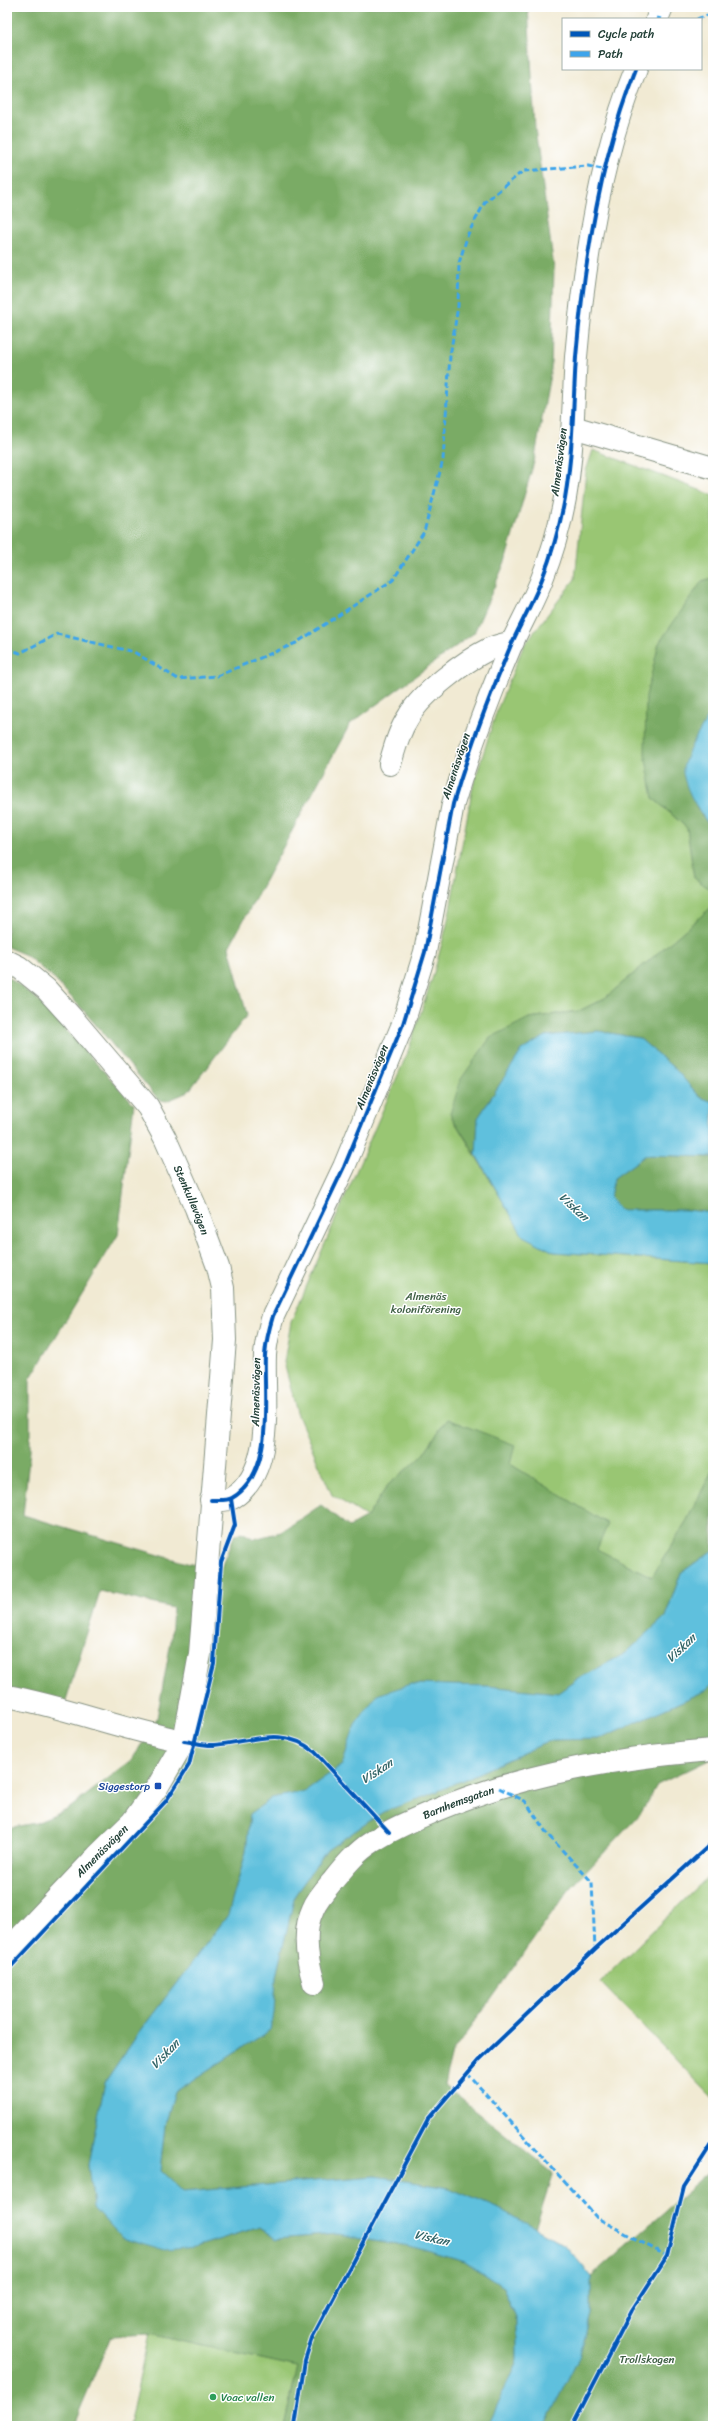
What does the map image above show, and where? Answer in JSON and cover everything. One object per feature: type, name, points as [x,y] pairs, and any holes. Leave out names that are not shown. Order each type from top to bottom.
[{"type":"street","points":[[657,18],[662,7]]},
{"type":"street","name":"Almenäsvägen","points":[[7,1951],[132,1822],[158,1786],[184,1741],[200,1654],[211,1500],[231,1499],[241,1491],[255,1472],[264,1437],[267,1334],[273,1316],[344,1167],[403,1024],[425,952],[455,798],[472,744],[512,642],[548,561],[565,498],[573,427],[576,358],[586,275],[611,144],[621,105],[636,70]]},
{"type":"street","points":[[573,427],[713,468]]},
{"type":"street","points":[[390,764],[399,734],[410,714],[431,692],[466,662],[491,648],[512,642]]},
{"type":"street","name":"Stenkullevägen","points":[[7,961],[19,967],[46,990],[74,1020],[148,1108],[165,1138],[207,1237],[223,1288],[225,1340],[211,1500]]},
{"type":"street","points":[[7,1696],[31,1700],[143,1733],[184,1741]]},
{"type":"street","name":"Barnhemsgatan","points":[[314,1983],[308,1960],[307,1938],[312,1910],[349,1861],[371,1842],[406,1823],[462,1799],[520,1781],[605,1764],[713,1750]]},
{"type":"green space","points":[[7,7],[528,7],[535,128],[554,268],[551,369],[534,462],[505,562],[474,633],[350,724],[229,947],[247,1015],[188,1092],[167,1101],[159,1100],[84,1011],[55,980],[26,955],[7,947]]},
{"type":"green space","name":"Almenäs koloniförening","points":[[593,450],[713,495],[713,578],[702,581],[653,798],[687,828],[694,877],[713,891],[713,906],[605,998],[579,1011],[529,1018],[450,1114],[524,1236],[554,1252],[713,1263],[713,1469],[687,1520],[652,1577],[596,1549],[607,1524],[510,1464],[447,1419],[422,1456],[388,1485],[367,1517],[332,1495],[297,1413],[284,1362],[291,1322],[407,1054],[433,976],[447,925],[473,786],[497,710],[524,645],[575,579],[586,471]]},
{"type":"green space","points":[[713,578],[713,709],[692,744],[697,809],[713,830],[713,891],[694,878],[687,828],[653,798],[645,754],[646,696],[659,643],[702,581]]},
{"type":"green space","points":[[713,906],[713,1102],[700,1097],[676,1070],[639,1038],[598,1031],[546,1036],[522,1050],[478,1118],[476,1155],[450,1114],[461,1079],[490,1038],[529,1018],[579,1011],[605,998]]},
{"type":"green space","points":[[7,976],[37,999],[134,1104],[118,1235],[30,1379],[30,1450],[23,1515],[190,1564],[221,1567],[234,1536],[242,1532],[254,1539],[281,1532],[321,1505],[349,1527],[367,1517],[388,1485],[422,1456],[447,1419],[515,1445],[510,1464],[608,1524],[597,1549],[652,1577],[687,1520],[713,1469],[713,1550],[681,1573],[665,1617],[626,1653],[576,1680],[558,1693],[487,1686],[411,1684],[355,1725],[342,1765],[305,1791],[272,1798],[250,1814],[246,1852],[228,1915],[138,2034],[105,2083],[88,2165],[93,2206],[195,2247],[259,2227],[276,2239],[337,2234],[410,2246],[465,2262],[503,2287],[516,2317],[516,2364],[487,2426],[284,2426],[298,2367],[149,2334],[111,2336],[73,2426],[7,2426],[7,1828],[36,1823],[67,1810],[132,1760],[157,1718],[171,1641],[173,1608],[100,1591],[61,1716],[7,1703]]},
{"type":"green space","points":[[646,1155],[713,1157],[713,1213],[687,1210],[620,1210],[610,1197],[614,1178]]},
{"type":"green space","points":[[713,1683],[713,1758],[657,1785],[641,1813],[569,1890],[452,2053],[444,2085],[553,2173],[535,2229],[506,2212],[449,2188],[375,2176],[183,2192],[160,2171],[165,2125],[175,2092],[270,2030],[274,2013],[276,1976],[295,1895],[327,1850],[383,1812],[436,1792],[552,1740],[598,1739],[707,1690]]},
{"type":"green space","points":[[713,1872],[713,2098],[600,1982]]},
{"type":"green space","name":"Trollskogen","points":[[713,2169],[713,2426],[544,2426],[579,2357],[591,2314],[591,2276]]},
{"type":"green space","name":"Voac vallen","points":[[149,2334],[298,2367],[284,2426],[129,2426]]},
{"type":"water","points":[[713,709],[713,830],[691,796],[685,781],[683,767],[699,731]]},
{"type":"water","name":"Viskan","points":[[598,1031],[639,1038],[676,1070],[700,1097],[713,1102],[713,1157],[646,1155],[614,1178],[610,1197],[620,1210],[687,1210],[713,1213],[713,1263],[554,1252],[523,1236],[476,1155],[478,1118],[522,1050],[546,1036]]},
{"type":"water","name":"Viskan","points":[[713,1550],[713,1683],[707,1690],[598,1739],[552,1740],[436,1792],[383,1812],[327,1850],[295,1895],[276,1976],[274,2013],[270,2030],[175,2092],[165,2125],[160,2170],[183,2192],[375,2176],[449,2188],[506,2212],[565,2245],[591,2276],[591,2314],[579,2357],[544,2426],[487,2426],[516,2364],[516,2317],[503,2287],[465,2262],[410,2246],[337,2234],[276,2239],[259,2227],[195,2247],[165,2250],[121,2237],[93,2206],[88,2165],[105,2083],[138,2034],[228,1915],[246,1852],[250,1814],[272,1798],[305,1791],[342,1765],[355,1725],[377,1695],[411,1684],[487,1686],[558,1693],[576,1680],[626,1653],[665,1617],[681,1573]]},
{"type":"marked path","points":[[700,18],[713,13]]},
{"type":"marked path","points":[[7,648],[20,653],[57,634],[134,652],[178,679],[217,676],[296,643],[393,580],[424,532],[443,460],[450,356],[458,306],[459,263],[468,234],[485,202],[523,171],[588,166],[606,170]]},
{"type":"marked path","points":[[499,1788],[525,1801],[548,1835],[592,1882],[595,1949]]},
{"type":"marked path","points":[[467,2073],[597,2218],[667,2256]]},
{"type":"cycle path","points":[[211,1500],[225,1500],[232,1498],[246,1486],[255,1471],[261,1452],[264,1432],[265,1355],[273,1316],[344,1167],[403,1024],[425,952],[453,804],[459,784],[495,684],[511,645],[538,588],[552,550],[561,519],[568,481],[579,321],[589,248],[613,137],[636,70]]},
{"type":"cycle path","points":[[7,1971],[166,1801],[189,1765],[214,1663],[221,1562],[235,1525],[231,1499]]},
{"type":"cycle path","points":[[184,1741],[211,1745],[266,1737],[279,1737],[291,1739],[303,1744],[315,1752],[389,1832]]},
{"type":"cycle path","points":[[295,2426],[305,2360],[312,2338],[429,2118],[478,2061],[595,1949],[713,1842]]},
{"type":"cycle path","points":[[572,2426],[632,2310],[667,2256],[684,2187],[713,2142]]},
{"type":"place","name":"Siggestorp","points":[[158,1786]]},
{"type":"place","name":"Voac vallen","points":[[213,2397]]}]
